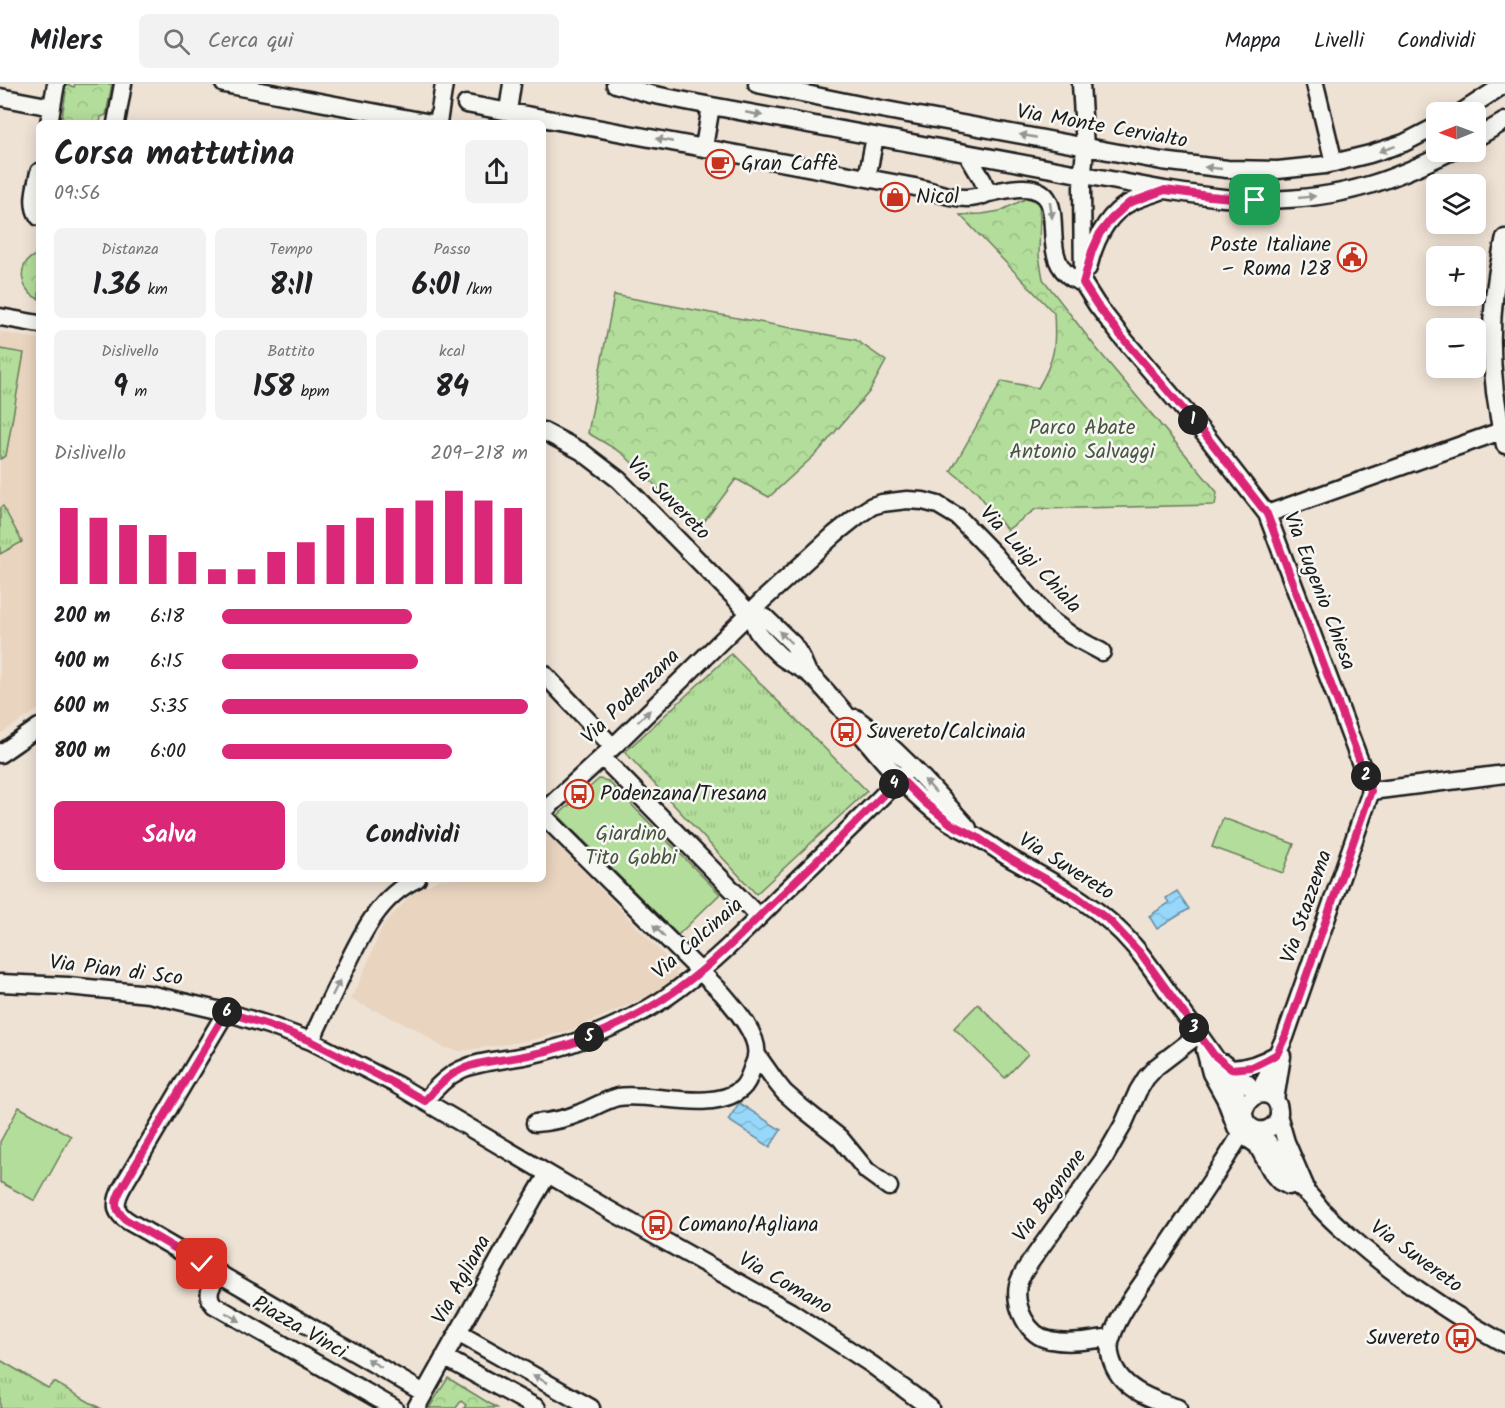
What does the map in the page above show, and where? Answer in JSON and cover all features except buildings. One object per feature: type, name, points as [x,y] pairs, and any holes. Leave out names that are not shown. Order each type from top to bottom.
[{"type":"street","points":[[0,97],[50,115],[56,84]]},
{"type":"street","points":[[117,120],[123,84]]},
{"type":"street","points":[[224,84],[415,120]]},
{"type":"street","points":[[438,120],[444,84]]},
{"type":"street","points":[[508,111],[512,84]]},
{"type":"street","points":[[615,84],[650,94],[875,137],[1165,190],[1232,199],[1315,196],[1370,185],[1428,162]]},
{"type":"street","name":"Via Monte Cervialto","points":[[757,84],[1162,161],[1227,169],[1301,168],[1334,163],[1404,143],[1426,132]]},
{"type":"street","points":[[1081,84],[1085,147],[1083,283]]},
{"type":"street","points":[[1315,84],[1334,163]]},
{"type":"street","points":[[1477,102],[1505,84]]},
{"type":"street","points":[[466,104],[922,188],[963,198],[980,197],[988,193],[1010,189],[1035,189],[1044,193],[1051,204],[1053,244],[1057,259],[1068,276],[1083,283]]},
{"type":"street","points":[[704,147],[711,106]]},
{"type":"street","points":[[1486,132],[1505,120]]},
{"type":"street","points":[[867,178],[875,137]]},
{"type":"street","points":[[967,154],[988,193]]},
{"type":"street","points":[[36,190],[34,202],[36,212]]},
{"type":"street","points":[[1083,283],[1096,242],[1111,219],[1129,203],[1165,190]]},
{"type":"street","points":[[1267,514],[1503,438],[1494,390],[1491,342],[1496,283],[1505,238]]},
{"type":"street","name":"Via Eugenio Chiesa","points":[[1083,283],[1121,336],[1207,437],[1267,514],[1371,791]]},
{"type":"street","points":[[0,317],[36,323]]},
{"type":"street","name":"Via Suvereto","points":[[546,432],[581,451],[619,480],[749,613],[767,619],[793,644],[808,673],[840,707],[867,741],[906,772],[938,814],[951,824],[1076,896],[1110,921],[1141,954],[1214,1055],[1232,1085],[1244,1112]]},
{"type":"street","name":"Via Luigi Chiala","points":[[749,613],[860,514],[882,503],[914,500],[938,505],[958,517],[1049,619],[1072,636],[1102,652]]},
{"type":"street","name":"Via Podenzana","points":[[546,811],[749,613]]},
{"type":"street","points":[[546,678],[607,752],[759,917]]},
{"type":"street","points":[[0,754],[36,729]]},
{"type":"street","name":"Via Calcinaia","points":[[425,1101],[438,1086],[463,1069],[478,1064],[541,1053],[572,1043],[627,1020],[676,991],[701,972],[759,917],[906,772]]},
{"type":"street","points":[[1371,791],[1505,774]]},
{"type":"street","name":"Via Stazzema","points":[[1258,1095],[1285,1037],[1371,791]]},
{"type":"street","points":[[546,817],[722,993],[742,1017],[750,1032],[757,1055],[784,1092],[840,1138],[867,1171],[890,1187]]},
{"type":"street","points":[[311,1041],[354,950],[368,926],[388,899],[412,882]]},
{"type":"street","name":"Via Pian di Sco","points":[[0,983],[68,986],[140,993],[226,1012],[311,1041],[425,1101]]},
{"type":"street","name":"Piazza Vinci","points":[[226,1012],[117,1197],[117,1209],[125,1219],[424,1393]]},
{"type":"street","name":"Via Stazzema","points":[[1275,1100],[1285,1037]]},
{"type":"street","points":[[1201,1038],[1209,1070],[1241,1134],[1257,1144],[1279,1181],[1309,1195]]},
{"type":"street","name":"Via Bagnone","points":[[1111,1337],[1061,1341],[1048,1340],[1038,1335],[1030,1328],[1021,1313],[1017,1293],[1019,1281],[1109,1151],[1146,1078],[1155,1067],[1201,1038]]},
{"type":"street","points":[[1231,1069],[1252,1067],[1277,1054]]},
{"type":"street","points":[[535,1123],[551,1122],[579,1114],[621,1097],[699,1101],[722,1098],[737,1092],[746,1083],[757,1055]]},
{"type":"street","name":"Via Suvereto","points":[[1214,1055],[1258,1095]]},
{"type":"street","points":[[1264,1095],[1275,1100],[1278,1105],[1279,1118],[1276,1124],[1271,1128],[1259,1130],[1249,1125],[1244,1118],[1245,1105],[1248,1100],[1264,1095]]},
{"type":"street","name":"Via Comano","points":[[425,1101],[548,1174],[791,1312],[872,1364],[930,1408]]},
{"type":"street","name":"Via Suvereto","points":[[1279,1118],[1286,1142],[1309,1195]]},
{"type":"street","name":"Via Suvereto","points":[[1259,1130],[1290,1178],[1334,1222],[1383,1263],[1461,1318],[1505,1344]]},
{"type":"street","points":[[1178,1408],[1143,1394],[1125,1383],[1112,1360],[1111,1337],[1134,1295],[1241,1134]]},
{"type":"street","name":"Via Agliana","points":[[416,1408],[548,1174]]},
{"type":"street","name":"Piazza Vinci","points":[[219,1273],[208,1294],[214,1305],[394,1408]]},
{"type":"street","points":[[458,1333],[571,1403],[591,1408]]},
{"type":"street","points":[[444,1357],[537,1408]]},
{"type":"shaded area","points":[[0,332],[36,338],[36,711],[0,734]]},
{"type":"shaded area","points":[[546,832],[677,969],[676,978],[648,996],[572,1030],[527,1041],[460,1051],[442,1047],[416,1029],[350,999],[360,981],[383,925],[411,895],[435,882],[546,882]]},
{"type":"green space","points":[[65,84],[74,87],[75,84],[112,84],[106,115],[101,117],[100,120],[61,120],[66,92],[63,91]]},
{"type":"green space","name":"Parco Abate Antonio Salvaggi","points":[[1027,198],[1036,201],[1039,206],[1039,256],[1043,279],[1097,349],[1217,492],[1215,505],[1036,509],[1007,530],[976,491],[951,471],[1002,381],[1038,388],[1051,360],[1055,335],[1054,313],[960,215],[1000,211]]},
{"type":"green space","points":[[36,255],[36,297],[28,290],[22,277],[25,264]]},
{"type":"green space","points":[[614,295],[856,340],[886,361],[869,392],[818,452],[769,497],[736,479],[701,526],[622,453],[588,433]]},
{"type":"green space","points":[[0,349],[24,353],[6,456],[0,459]]},
{"type":"green space","points":[[3,506],[22,542],[0,554],[0,508]]},
{"type":"green space","points":[[731,654],[867,791],[756,894],[625,752]]},
{"type":"green space","name":"Giardino Tito Gobbi","points":[[599,779],[608,781],[720,894],[678,935],[558,815]]},
{"type":"green space","points":[[1223,818],[1294,844],[1283,873],[1212,847]]},
{"type":"green space","points":[[978,1004],[1028,1054],[1005,1078],[954,1028]]},
{"type":"green space","points":[[19,1107],[71,1136],[35,1201],[0,1182],[0,1142]]},
{"type":"green space","points":[[0,1360],[48,1388],[54,1382],[100,1408],[0,1408]]},
{"type":"green space","points":[[448,1378],[497,1408],[464,1408],[466,1405],[461,1401],[456,1408],[429,1408]]},
{"type":"water","points":[[1177,891],[1189,909],[1157,929],[1149,916],[1169,903],[1166,898]]},
{"type":"water","points":[[739,1103],[781,1130],[770,1147],[728,1120]]},
{"type":"place","name":"Gran Caffè","points":[[720,164]]},
{"type":"place","name":"Nicol","points":[[895,197]]},
{"type":"place","name":"Poste Italiane – Roma 128","points":[[1352,257]]},
{"type":"place","name":"Suvereto/Calcinaia","points":[[846,732]]},
{"type":"place","name":"Podenzana/Tresana","points":[[579,794]]},
{"type":"place","name":"Comano/Agliana","points":[[657,1225]]},
{"type":"place","name":"Suvereto","points":[[1461,1338]]},
{"type":"route","points":[[202,1264],[125,1219],[117,1209],[116,1200],[226,1012],[311,1041],[425,1101],[438,1086],[456,1072],[478,1064],[541,1053],[584,1039],[627,1020],[676,991],[701,972],[736,939],[900,778],[925,803],[951,824],[1076,896],[1110,921],[1141,954],[1214,1055],[1231,1069],[1252,1067],[1277,1054],[1285,1037],[1371,791],[1267,514],[1207,437],[1121,336],[1083,283],[1100,233],[1117,212],[1129,203],[1165,190],[1255,200]]}]
